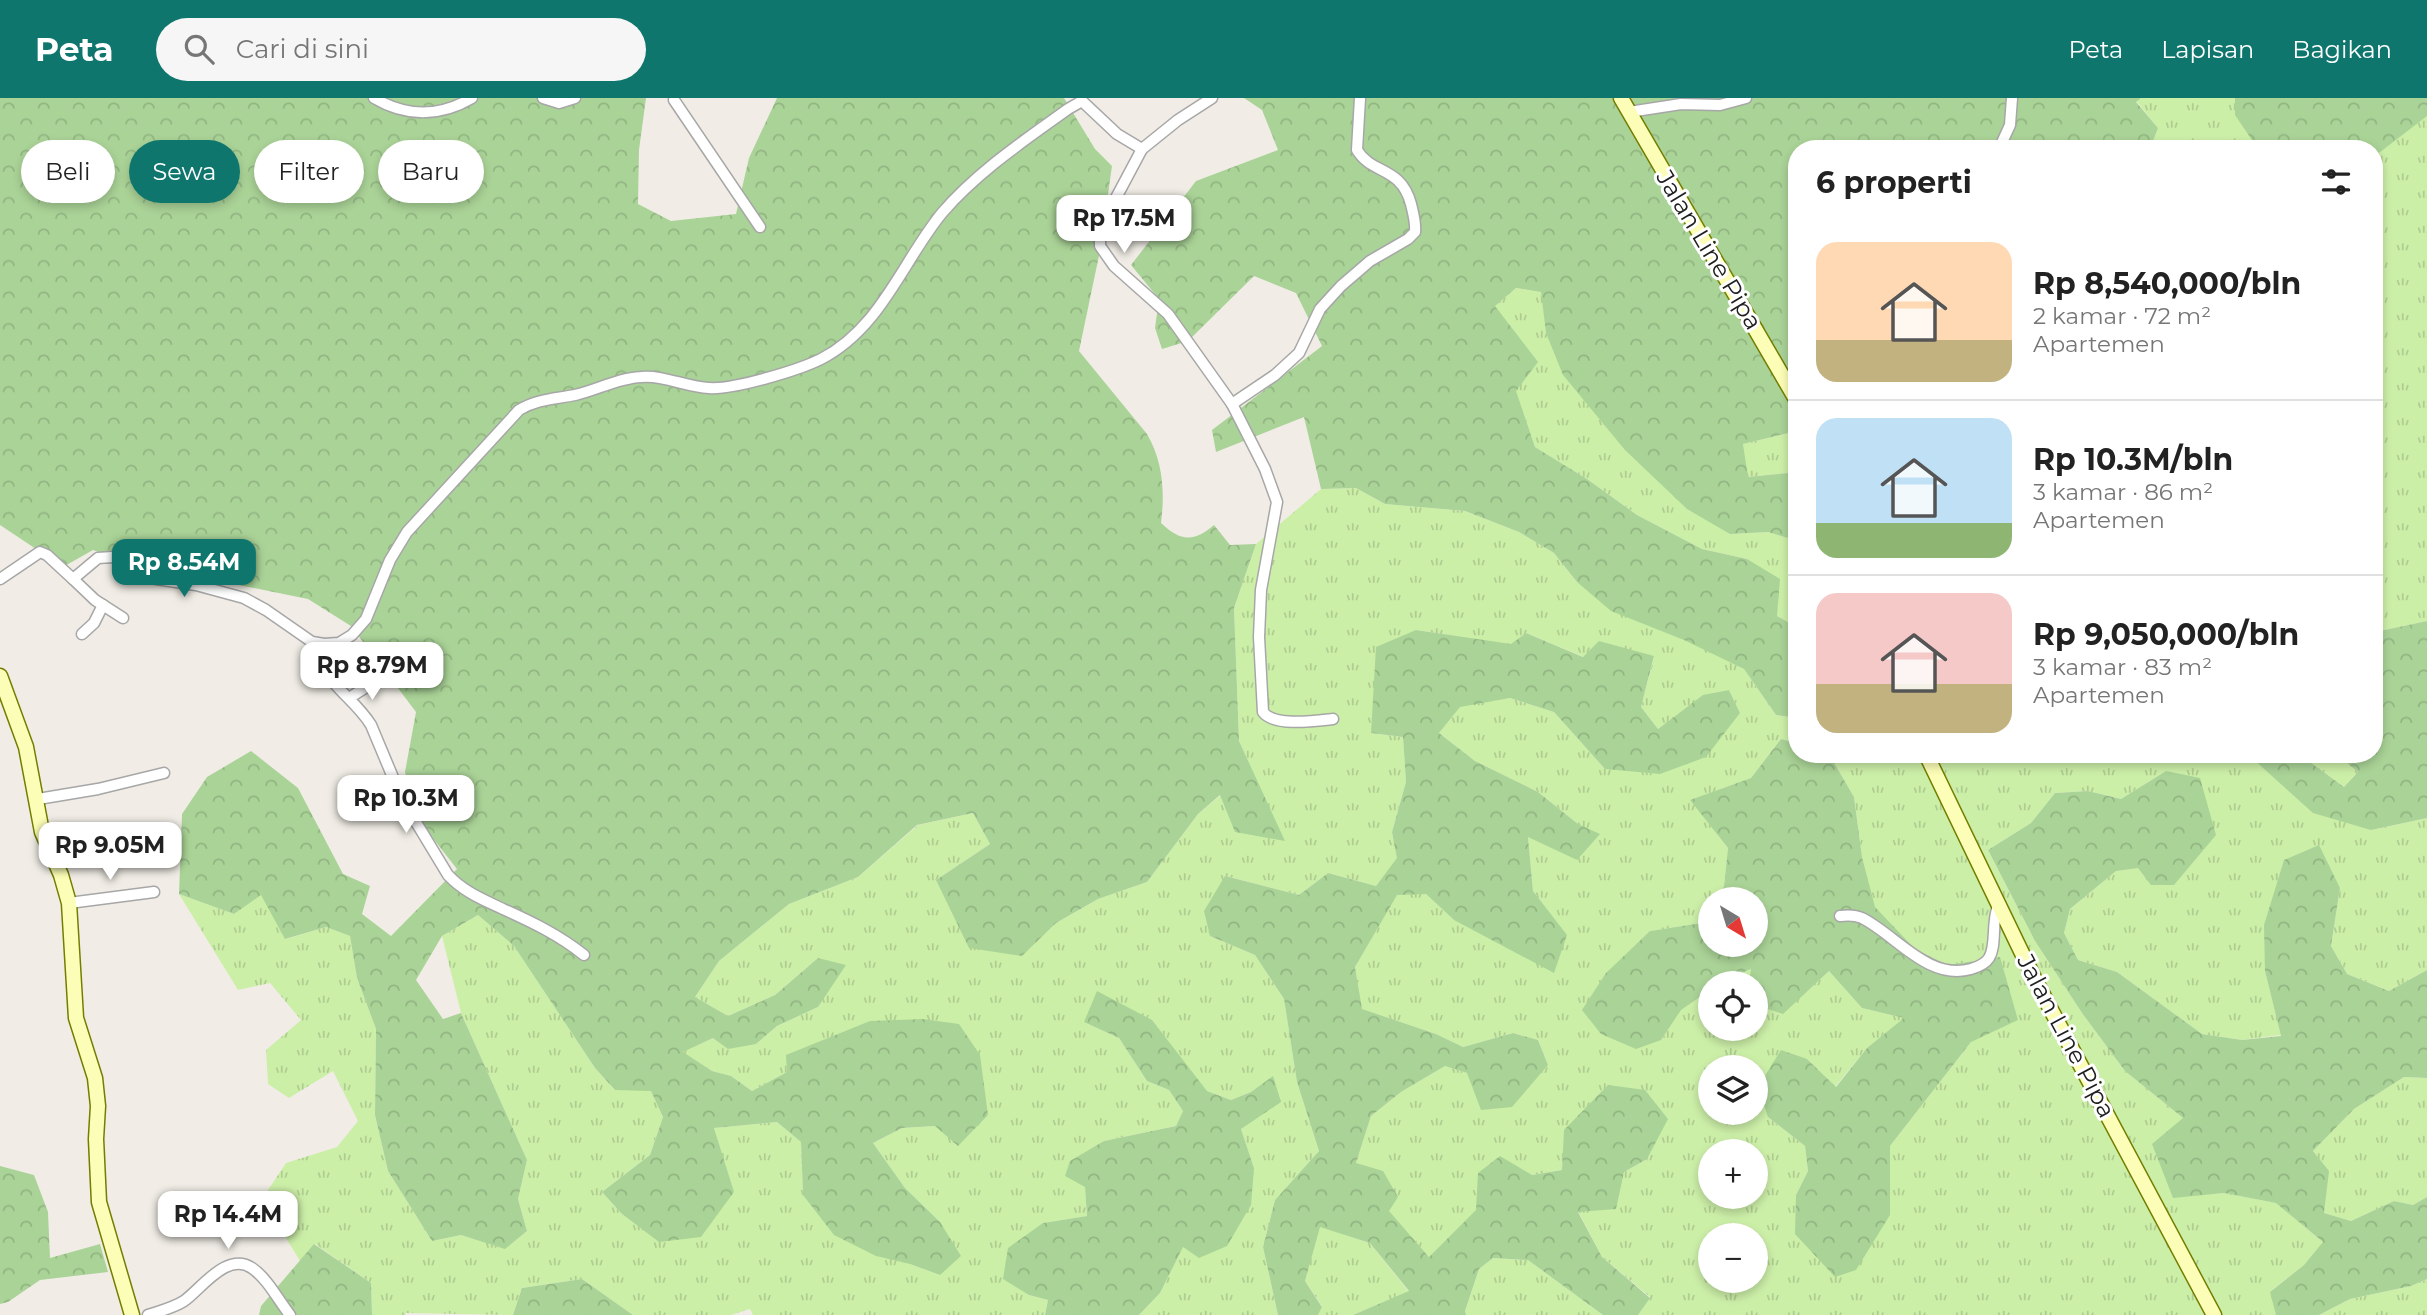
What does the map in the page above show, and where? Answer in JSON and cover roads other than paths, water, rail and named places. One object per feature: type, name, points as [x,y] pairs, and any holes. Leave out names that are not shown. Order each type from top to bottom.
[{"type":"main road","name":"Jalan Line Pipa","points":[[1621,98],[1788,385]]},
{"type":"main road","points":[[0,676],[26,747],[43,832],[61,875],[69,903],[76,1018],[89,1054],[97,1097],[96,1182],[99,1202],[132,1315]]},
{"type":"main road","name":"Jalan Line Pipa","points":[[1930,763],[2034,978],[2214,1315]]},
{"type":"street","points":[[374,98],[402,111],[427,113],[459,105],[472,98]]},
{"type":"street","points":[[543,98],[559,103],[575,98]]},
{"type":"street","points":[[1212,98],[1178,120],[1142,149],[1100,228],[1100,246],[1114,266],[1168,314],[1232,404],[1265,469],[1277,502],[1261,590],[1259,636],[1263,712],[1272,720],[1334,719]]},
{"type":"street","points":[[1232,404],[1275,375],[1299,353],[1320,309],[1341,286],[1370,261],[1405,241],[1415,232],[1414,216],[1404,186],[1396,177],[1365,160],[1357,150],[1360,98]]},
{"type":"street","points":[[1629,111],[1681,104],[1720,105],[1746,98]]},
{"type":"street","points":[[2002,140],[2010,125],[2012,98]]},
{"type":"street","points":[[673,99],[761,227]]},
{"type":"street","points":[[73,579],[98,558],[113,557],[156,579],[196,585],[244,598],[305,638],[319,644],[343,641],[362,625],[369,614],[390,560],[403,536],[519,410],[531,403],[580,394],[624,379],[645,376],[707,388],[722,388],[822,359],[846,341],[878,309],[918,245],[958,195],[1081,100],[1111,129],[1142,149]]},
{"type":"street","points":[[0,579],[40,552],[47,555],[103,605],[123,618]]},
{"type":"street","points":[[82,635],[94,623],[103,605]]},
{"type":"street","points":[[319,644],[323,667],[371,725],[402,799],[448,875],[475,897],[549,931],[584,955]]},
{"type":"street","points":[[349,698],[379,679]]},
{"type":"street","points":[[38,799],[98,789],[164,773]]},
{"type":"street","points":[[69,903],[154,892]]},
{"type":"street","points":[[1840,916],[1860,917],[1906,950],[1932,964],[1957,971],[1978,967],[1990,957],[1993,948],[1993,918],[1998,906]]},
{"type":"street","points":[[148,1315],[186,1300],[215,1273],[243,1265],[258,1274],[290,1315]]}]
